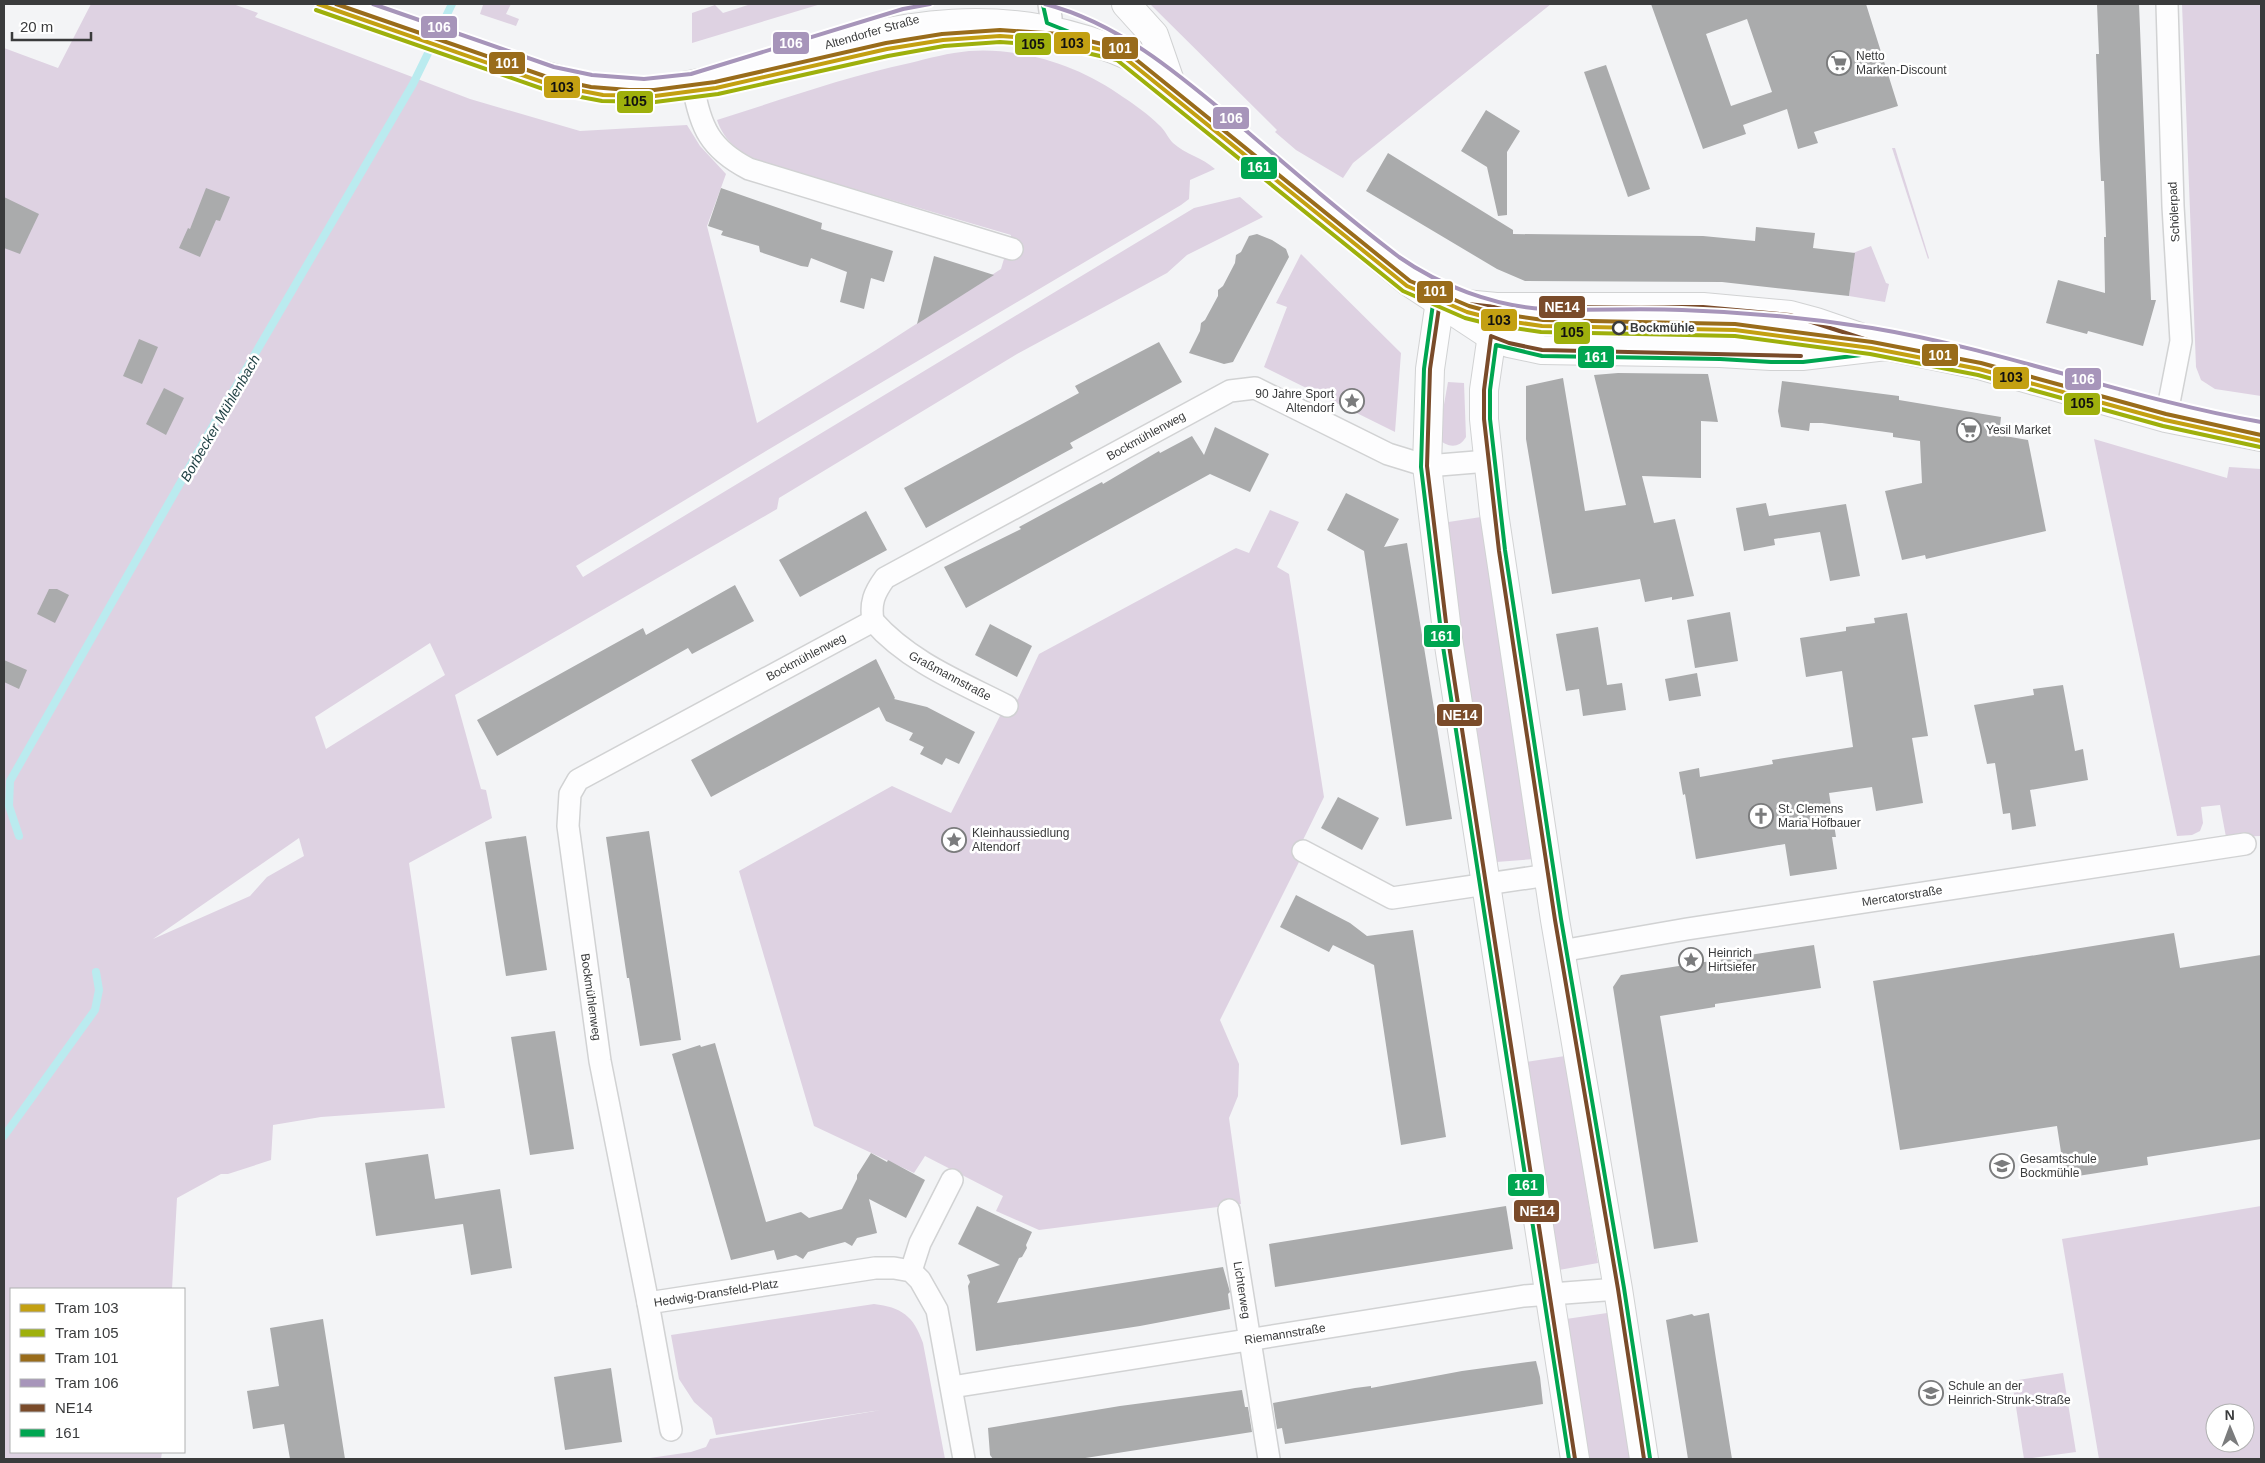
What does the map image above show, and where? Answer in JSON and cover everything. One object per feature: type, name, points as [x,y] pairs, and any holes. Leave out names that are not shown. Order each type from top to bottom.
[{"type":"main road","name":"Altendorfer Straße","points":[[338,4],[474,54],[553,80],[591,87],[646,90],[693,85],[906,21],[948,12],[993,10],[1050,11],[1075,26],[1120,47],[1221,127],[1409,282],[1491,336],[1510,343],[1542,350],[1771,356],[1802,356],[1886,346]]},
{"type":"main road","points":[[1126,4],[1154,35],[1172,88]]},
{"type":"main road","name":"Altendorfer Straße","points":[[1440,301],[1496,307],[1665,307],[1747,311],[1803,318],[1886,346],[1979,365],[2166,418],[2261,437]]},
{"type":"main road","points":[[1440,301],[1430,369],[1427,466],[1448,639],[1575,1459]]},
{"type":"main road","points":[[1496,307],[1484,390],[1488,461],[1548,875],[1618,1289],[1644,1459]]},
{"type":"street","name":"Schölerpad","points":[[2166,418],[2181,341],[2173,206],[2167,4]]},
{"type":"street","points":[[693,85],[705,131],[721,152],[732,161],[748,169],[1012,249]]},
{"type":"street","name":"Bockmühlenweg","points":[[648,1303],[600,1061],[568,826],[570,794],[578,780],[874,621],[872,601],[885,578],[1230,390],[1255,388],[1388,454],[1427,466],[1488,461]]},
{"type":"street","name":"Graßmannstraße","points":[[874,621],[890,640],[914,657],[1007,706]]},
{"type":"street","name":"Mercatorstraße","points":[[1560,951],[1687,929],[2245,844]]},
{"type":"street","points":[[1303,851],[1392,898],[1548,875]]},
{"type":"street","points":[[952,1180],[920,1243],[911,1271],[920,1280],[938,1310],[964,1459]]},
{"type":"street","name":"Lichterweg","points":[[1230,1210],[1268,1459]]},
{"type":"street","name":"Hedwig-Dransfeld-Platz","points":[[671,1430],[648,1303],[875,1268],[894,1268],[911,1271]]},
{"type":"street","name":"Riemannstraße","points":[[952,1386],[1524,1296],[1618,1289]]},
{"type":"shaded area","points":[[91,4],[233,4],[258,13],[255,17],[470,99],[580,131],[687,125],[700,146],[726,174],[707,226],[757,423],[876,350],[1001,269],[1011,235],[762,162],[741,151],[729,141],[717,120],[837,82],[932,58],[969,51],[1009,52],[1050,61],[1088,76],[1106,86],[1151,118],[1178,147],[1215,169],[1190,180],[1189,199],[1181,205],[576,566],[583,577],[1194,208],[1240,197],[1263,217],[1187,255],[1167,273],[1017,354],[779,498],[777,509],[455,695],[481,789],[486,790],[492,818],[409,863],[445,1108],[321,1117],[273,1125],[271,1160],[228,1174],[221,1174],[177,1198],[172,1288],[10,1288],[10,1453],[162,1453],[161,1459],[4,1459],[4,48],[58,68]],"holes":[[[430,643],[445,675],[326,749],[315,717]],[[299,838],[304,856],[267,877],[250,896],[153,939]]]},
{"type":"shaded area","points":[[479,4],[511,4],[506,14],[519,19],[516,26],[480,14],[483,5]]},
{"type":"shaded area","points":[[751,4],[821,4],[692,43],[692,13],[715,5],[723,13]]},
{"type":"shaded area","points":[[1150,4],[1551,4],[1353,163],[1343,178],[1296,150],[1275,132],[1277,130]]},
{"type":"shaded area","points":[[2182,4],[2261,4],[2261,396],[2215,389],[2201,380],[2196,367]]},
{"type":"shaded area","points":[[1892,148],[1895,148],[1928,259]]},
{"type":"shaded area","points":[[1871,246],[1886,283],[1889,284],[1885,302],[1849,296],[1853,253]]},
{"type":"shaded area","points":[[1301,254],[1401,353],[1395,432],[1264,367],[1287,307],[1276,303]]},
{"type":"shaded area","points":[[1448,382],[1464,383],[1466,437],[1460,444],[1453,446],[1445,444],[1438,438]]},
{"type":"shaded area","points":[[2094,439],[2227,478],[2229,467],[2261,469],[2261,836],[2226,837],[2220,805],[2201,807],[2203,823],[2200,831],[2192,835],[2177,836]]},
{"type":"shaded area","points":[[1270,510],[1299,522],[1277,567],[1289,574],[1324,797],[1303,840],[1299,862],[1220,1020],[1239,1064],[1238,1096],[1229,1118],[1241,1204],[1039,1230],[996,1211],[1003,1196],[925,1156],[914,1173],[814,1126],[739,871],[892,786],[951,813],[1002,712],[1018,699],[1039,654],[1236,548],[1249,553]]},
{"type":"shaded area","points":[[1481,517],[1534,859],[1496,862],[1442,523]]},
{"type":"shaded area","points":[[1565,1056],[1598,1263],[1559,1270],[1526,1062]]},
{"type":"shaded area","points":[[2261,1206],[2261,1459],[2099,1459],[2062,1239]]},
{"type":"shaded area","points":[[874,1304],[883,1305],[905,1314],[919,1334],[923,1343],[945,1459],[643,1459],[691,1452],[706,1447],[710,1439],[881,1410],[716,1435],[712,1418],[694,1402],[679,1379],[671,1335]]},
{"type":"shaded area","points":[[1607,1313],[1630,1459],[1589,1459],[1566,1319]]},
{"type":"shaded area","points":[[2063,1373],[2076,1452],[2024,1459],[2012,1381]]},
{"type":"building","points":[[1651,4],[1866,4],[1898,106],[1814,132],[1818,143],[1798,149],[1787,109],[1743,125],[1746,134],[1703,149]],"holes":[[[1747,19],[1772,92],[1731,106],[1706,34]]]},
{"type":"building","points":[[2097,4],[2139,4],[2151,300],[2156,300],[2143,346],[2088,331],[2087,334],[2046,323],[2058,280],[2105,293],[2104,237],[2106,237],[2104,181],[2101,181],[2099,138],[2096,54],[2099,54]]},
{"type":"building","points":[[1606,65],[1650,189],[1628,197],[1584,72]]},
{"type":"building","points":[[1486,110],[1520,131],[1507,152],[1507,215],[1498,216],[1487,167],[1461,151]]},
{"type":"building","points":[[1388,153],[1513,230],[1513,234],[1703,236],[1755,241],[1756,227],[1815,233],[1813,248],[1855,253],[1849,296],[1722,282],[1525,281],[1497,269],[1366,191]]},
{"type":"building","points":[[206,188],[230,197],[220,221],[216,220],[200,257],[179,248],[188,228],[190,229]]},
{"type":"building","points":[[721,188],[822,223],[821,229],[893,251],[884,282],[871,278],[864,309],[840,302],[847,272],[811,258],[808,267],[801,266],[760,252],[759,246],[721,235],[723,231],[708,226]]},
{"type":"building","points":[[4,197],[39,214],[20,254],[4,248]]},
{"type":"building","points":[[1257,234],[1272,240],[1286,249],[1289,257],[1233,362],[1224,364],[1189,353],[1200,331],[1201,323],[1205,320],[1218,296],[1218,290],[1223,286],[1235,263],[1236,255],[1241,252],[1249,236]]},
{"type":"building","points":[[934,256],[994,275],[917,324]]},
{"type":"building","points":[[139,339],[158,347],[142,384],[123,376]]},
{"type":"building","points":[[1159,342],[1182,382],[1070,443],[1073,448],[926,528],[904,488],[1079,393],[1075,386]]},
{"type":"building","points":[[1618,373],[1708,374],[1718,422],[1701,421],[1701,478],[1642,476],[1654,523],[1675,519],[1694,596],[1672,600],[1672,597],[1645,602],[1640,579],[1552,594],[1526,439],[1526,386],[1563,378],[1585,511],[1626,505],[1594,375]]},
{"type":"building","points":[[1782,381],[1899,396],[1899,400],[2001,417],[1999,435],[2028,440],[2046,531],[1926,559],[1925,555],[1902,560],[1885,491],[1922,483],[1920,441],[1893,437],[1893,433],[1822,423],[1810,423],[1809,431],[1781,427],[1778,411]]},
{"type":"building","points":[[164,388],[184,398],[166,435],[146,424]]},
{"type":"building","points":[[1215,427],[1269,454],[1250,492],[1210,474],[966,608],[944,567],[1021,529],[1019,527],[1102,482],[1103,484],[1159,451],[1160,453],[1192,436],[1204,455]]},
{"type":"building","points":[[1346,493],[1399,519],[1384,547],[1407,543],[1452,819],[1406,826],[1364,551],[1327,530]]},
{"type":"building","points":[[1766,503],[1769,516],[1846,504],[1860,576],[1830,581],[1820,532],[1774,539],[1775,545],[1744,551],[1736,508]]},
{"type":"building","points":[[866,511],[887,550],[800,597],[779,560]]},
{"type":"building","points":[[735,585],[754,621],[692,654],[688,648],[497,756],[477,720],[643,628],[646,635]]},
{"type":"building","points":[[49,589],[57,589],[69,595],[55,623],[37,614]]},
{"type":"building","points":[[1730,612],[1738,661],[1695,668],[1687,620]]},
{"type":"building","points":[[1907,613],[1928,736],[1912,738],[1923,803],[1876,811],[1872,787],[1829,793],[1836,837],[1832,837],[1837,869],[1790,876],[1785,844],[1696,859],[1685,794],[1683,795],[1679,772],[1699,768],[1700,777],[1773,764],[1772,760],[1853,747],[1842,671],[1806,677],[1800,638],[1846,631],[1846,627],[1875,623],[1874,618]]},
{"type":"building","points":[[990,624],[1032,646],[1017,677],[975,655]]},
{"type":"building","points":[[1598,627],[1607,685],[1622,683],[1626,710],[1583,716],[1579,689],[1566,691],[1556,634]]},
{"type":"building","points":[[876,659],[894,699],[927,707],[975,732],[959,764],[946,758],[942,765],[920,754],[924,747],[909,740],[913,733],[886,721],[879,707],[711,797],[691,760]]},
{"type":"building","points":[[4,660],[27,670],[19,689],[4,682]]},
{"type":"building","points":[[1697,673],[1701,696],[1669,701],[1665,679]]},
{"type":"building","points":[[2063,685],[2075,751],[2083,749],[2088,780],[2030,790],[2036,826],[2012,830],[2010,813],[2003,814],[1995,763],[1987,764],[1974,705],[2034,695],[2033,689]]},
{"type":"building","points":[[1338,797],[1379,818],[1362,850],[1321,828]]},
{"type":"building","points":[[649,831],[681,1040],[640,1046],[629,978],[627,978],[606,837]]},
{"type":"building","points":[[526,836],[547,970],[506,976],[485,842]]},
{"type":"building","points":[[1296,895],[1350,923],[1367,936],[1413,930],[1446,1137],[1401,1145],[1374,965],[1333,945],[1329,952],[1280,927]]},
{"type":"building","points":[[2174,933],[2180,968],[2261,955],[2261,1139],[2147,1157],[2148,1165],[2065,1178],[2057,1126],[1900,1150],[1873,981]]},
{"type":"building","points":[[1814,945],[1821,988],[1715,1004],[1715,1007],[1660,1016],[1698,1242],[1654,1249],[1613,987],[1621,975]]},
{"type":"building","points":[[555,1031],[574,1149],[530,1155],[511,1037]]},
{"type":"building","points":[[715,1043],[766,1222],[801,1212],[809,1218],[842,1209],[857,1179],[857,1175],[871,1153],[925,1180],[906,1218],[869,1199],[877,1233],[857,1238],[852,1246],[845,1242],[826,1247],[808,1252],[803,1259],[796,1255],[777,1260],[774,1250],[731,1260],[672,1054],[700,1045],[701,1047]]},
{"type":"building","points":[[428,1154],[435,1199],[500,1189],[512,1268],[471,1275],[463,1224],[376,1236],[365,1163]]},
{"type":"building","points":[[977,1206],[1032,1232],[1026,1245],[1027,1248],[1022,1257],[1019,1258],[997,1303],[1223,1267],[1230,1292],[1228,1294],[1230,1309],[1140,1326],[976,1351],[968,1286],[970,1282],[967,1275],[1000,1265],[958,1244]]},
{"type":"building","points":[[1506,1206],[1513,1249],[1275,1287],[1269,1244]]},
{"type":"building","points":[[1709,1313],[1732,1459],[1688,1459],[1666,1320],[1692,1314],[1694,1316]]},
{"type":"building","points":[[323,1319],[345,1459],[290,1459],[284,1424],[253,1429],[247,1391],[279,1386],[270,1328]]},
{"type":"building","points":[[1536,1361],[1543,1404],[1285,1444],[1282,1428],[1277,1429],[1273,1403],[1355,1388],[1371,1386],[1371,1388],[1462,1371]]},
{"type":"building","points":[[611,1368],[622,1442],[565,1450],[554,1377]]},
{"type":"building","points":[[1242,1390],[1245,1407],[1248,1407],[1252,1432],[1079,1459],[993,1459],[990,1455],[988,1428],[1120,1406]]},
{"type":"waterway","name":"Borbecker Mühlenbach","points":[[19,836],[9,806],[10,781],[218,417],[413,84],[452,4]]},
{"type":"waterway","name":"Borbecker Mühlenbach","points":[[4,1136],[95,1010],[99,990],[96,972]]},
{"type":"tram line","name":"103","points":[[318,4],[551,85],[603,95],[655,96],[716,88],[887,49],[943,40],[1000,36],[1058,40],[1120,54],[1407,286],[1467,312],[1494,319],[1542,326],[1735,330],[1871,348],[1979,369],[2165,420],[2261,441]]},
{"type":"tram line","name":"101","points":[[336,4],[553,79],[591,87],[629,90],[654,90],[715,82],[886,43],[942,34],[1000,30],[1060,34],[1123,49],[1410,281],[1469,306],[1495,313],[1543,320],[1735,324],[1872,342],[1981,363],[2166,414],[2261,435]]},
{"type":"tram line","name":"106","points":[[373,4],[554,67],[592,75],[644,79],[691,74],[903,9],[930,4]]},
{"type":"tram line","name":"106","points":[[1045,4],[1073,13],[1100,25],[1150,55],[1198,90],[1339,210],[1399,257],[1431,277],[1486,299],[1505,304],[1544,309],[1665,309],[1729,312],[1848,324],[1921,337],[2018,361],[2163,401],[2261,422]]},
{"type":"tram line","name":"105","points":[[316,10],[549,91],[602,101],[655,102],[718,94],[888,56],[944,46],[1000,42],[1057,46],[1117,60],[1403,291],[1465,318],[1493,325],[1541,332],[1735,336],[1870,354],[1978,375],[2163,426],[2260,447]]},
{"type":"transit line","name":"161","points":[[1043,5],[1047,23],[1102,45],[1133,64],[1405,287],[1433,304],[1424,369],[1421,467],[1442,640],[1569,1459]]},
{"type":"transit line","name":"NE14","points":[[1575,1459],[1448,639],[1427,466],[1430,369],[1440,301],[1496,307],[1703,307],[1790,315],[1886,346],[1979,365],[2166,418],[2261,437]]},
{"type":"transit line","name":"NE14","points":[[1644,1459],[1618,1289],[1555,920],[1499,551],[1484,419],[1484,390],[1491,336],[1509,343],[1542,350],[1801,356]]},
{"type":"transit line","name":"161","points":[[1650,1458],[1624,1288],[1561,919],[1505,550],[1490,419],[1490,390],[1496,345],[1542,356],[1720,359],[1771,362],[1803,362],[1886,352],[1978,371],[2164,424],[2260,443]]},
{"type":"place","name":"Netto Marken-Discount","points":[[1839,63]]},
{"type":"place","name":"Bockmühle","points":[[1619,328]]},
{"type":"place","name":"90 Jahre Sport Altendorf","points":[[1352,401]]},
{"type":"place","name":"Yesil Market","points":[[1969,430]]},
{"type":"place","name":"St. Clemens Maria Hofbauer","points":[[1761,816]]},
{"type":"place","name":"Kleinhaussiedlung Altendorf","points":[[954,840]]},
{"type":"place","name":"Heinrich Hirtsiefer","points":[[1691,960]]},
{"type":"place","name":"Gesamtschule Bockmühle","points":[[2002,1166]]},
{"type":"place","name":"Schule an der Heinrich-Strunk-Straße","points":[[1931,1393]]}]
